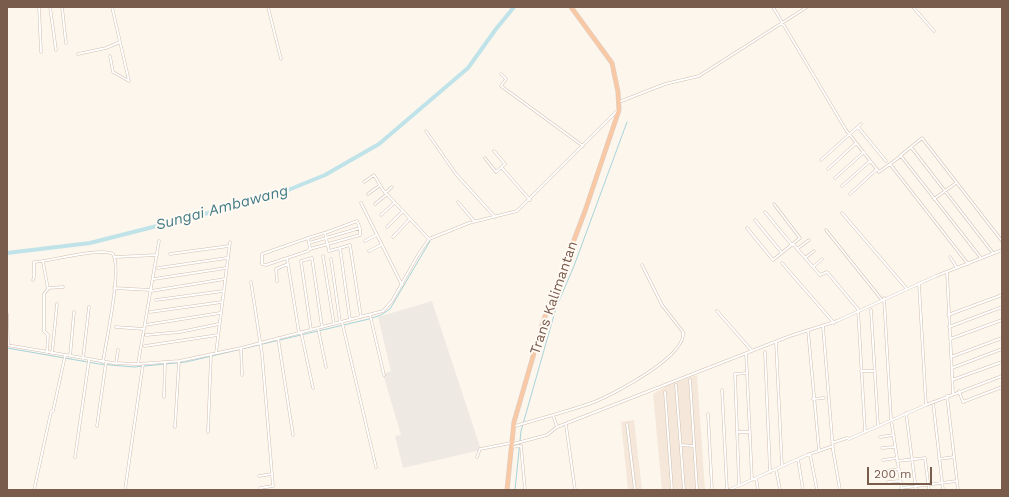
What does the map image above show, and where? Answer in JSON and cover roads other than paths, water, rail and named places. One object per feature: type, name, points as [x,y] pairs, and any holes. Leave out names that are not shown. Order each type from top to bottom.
[{"type":"highway","name":"Trans Kalimantan","points":[[507,490],[514,426],[546,309],[589,200],[619,110],[619,102],[612,64],[572,8]]},
{"type":"street","points":[[39,7],[41,52]]},
{"type":"street","points":[[50,7],[56,50]]},
{"type":"street","points":[[62,7],[66,43]]},
{"type":"street","points":[[110,56],[113,72],[129,81],[112,7]]},
{"type":"street","points":[[268,7],[281,59]]},
{"type":"street","points":[[773,7],[849,134],[877,169],[881,172],[922,138],[1002,241]]},
{"type":"street","points":[[619,102],[665,84],[699,76],[807,7]]},
{"type":"street","points":[[913,7],[934,31]]},
{"type":"street","points":[[78,54],[106,48],[120,42]]},
{"type":"street","points":[[501,74],[506,79],[501,86],[583,146]]},
{"type":"street","points":[[7,314],[7,345],[116,364],[143,364],[179,361],[278,340],[361,317],[370,317],[388,308],[429,239],[474,221],[517,211],[530,200],[619,110]]},
{"type":"street","points":[[821,160],[861,124]]},
{"type":"street","points":[[858,127],[886,161]]},
{"type":"street","points":[[426,131],[456,174],[495,217]]},
{"type":"street","points":[[828,169],[856,143]]},
{"type":"street","points":[[911,147],[993,253]]},
{"type":"street","points":[[484,158],[496,172],[502,168],[505,164],[494,151]]},
{"type":"street","points":[[835,178],[864,152]]},
{"type":"street","points":[[900,156],[980,258]]},
{"type":"street","points":[[842,186],[870,161]]},
{"type":"street","points":[[890,164],[968,264]]},
{"type":"street","points":[[502,168],[530,200]]},
{"type":"street","points":[[850,194],[877,169]]},
{"type":"street","points":[[364,182],[374,175],[379,186],[429,239]]},
{"type":"street","points":[[934,199],[956,183]]},
{"type":"street","points":[[368,194],[379,186]]},
{"type":"street","points":[[375,204],[392,187]]},
{"type":"street","points":[[458,202],[474,221]]},
{"type":"street","points":[[361,203],[402,285]]},
{"type":"street","points":[[381,215],[394,203]]},
{"type":"street","points":[[747,228],[772,259],[782,253],[800,237],[774,204]]},
{"type":"street","points":[[387,227],[402,212]]},
{"type":"street","points":[[765,212],[820,275],[827,272],[858,309],[865,431]]},
{"type":"street","points":[[842,213],[906,289]]},
{"type":"street","points":[[392,237],[410,219]]},
{"type":"street","points":[[755,220],[782,253]]},
{"type":"street","points":[[356,221],[358,222],[360,228],[360,235],[310,249],[264,266],[261,256],[262,254],[325,233],[356,221]]},
{"type":"street","points":[[309,243],[360,228]]},
{"type":"street","points":[[826,230],[883,299],[891,419],[902,489],[928,484],[957,481]]},
{"type":"street","points":[[325,233],[329,251],[351,246],[361,317]]},
{"type":"street","points":[[365,241],[376,235]]},
{"type":"street","points":[[308,238],[310,249]]},
{"type":"street","points":[[797,249],[809,240]]},
{"type":"street","points":[[138,364],[159,241]]},
{"type":"street","points":[[216,353],[230,242]]},
{"type":"street","points":[[369,251],[381,245]]},
{"type":"street","points":[[170,254],[229,246]]},
{"type":"street","points":[[340,248],[350,320]]},
{"type":"street","points":[[805,258],[814,250]]},
{"type":"street","points":[[477,457],[480,449],[520,444],[547,435],[557,427],[746,353],[808,330],[834,323],[919,283],[1002,250]]},
{"type":"street","points":[[33,280],[33,263],[96,252],[110,252],[115,257],[114,288],[97,426]]},
{"type":"street","points":[[115,257],[157,255]]},
{"type":"street","points":[[323,256],[334,324]]},
{"type":"street","points":[[950,257],[957,268]]},
{"type":"street","points":[[158,268],[227,258]]},
{"type":"street","points":[[287,258],[313,388]]},
{"type":"street","points":[[311,330],[302,261],[312,258],[322,327]]},
{"type":"street","points":[[331,259],[341,322],[376,467]]},
{"type":"street","points":[[813,267],[822,259]]},
{"type":"street","points":[[43,262],[48,288],[44,294],[44,331],[48,335],[48,353]]},
{"type":"street","points":[[782,263],[834,323]]},
{"type":"street","points":[[277,281],[276,269],[288,264]]},
{"type":"street","points":[[514,426],[595,402],[649,372],[671,355],[681,342],[683,332],[662,305],[642,265]]},
{"type":"street","points":[[154,279],[226,268]]},
{"type":"street","points":[[946,272],[953,393]]},
{"type":"street","points":[[114,288],[151,290],[225,280]]},
{"type":"street","points":[[251,282],[261,344],[273,487],[260,488]]},
{"type":"street","points":[[919,283],[926,404]]},
{"type":"street","points":[[48,288],[63,287]]},
{"type":"street","points":[[156,300],[223,291]]},
{"type":"street","points":[[948,315],[1002,295]]},
{"type":"street","points":[[150,312],[222,302]]},
{"type":"street","points":[[52,354],[57,304]]},
{"type":"street","points":[[83,359],[89,307]]},
{"type":"street","points":[[949,327],[1002,307]]},
{"type":"street","points":[[871,310],[878,426]]},
{"type":"street","points":[[70,357],[74,312]]},
{"type":"street","points":[[717,312],[752,351]]},
{"type":"street","points":[[145,325],[220,313]]},
{"type":"street","points":[[370,317],[384,375]]},
{"type":"street","points":[[950,339],[1002,320]]},
{"type":"street","points":[[146,335],[180,332],[219,324]]},
{"type":"street","points":[[824,326],[833,444],[840,490]]},
{"type":"street","points":[[116,327],[144,329]]},
{"type":"street","points":[[318,330],[326,367]]},
{"type":"street","points":[[808,330],[813,399],[819,450]]},
{"type":"street","points":[[145,346],[218,336]]},
{"type":"street","points":[[951,356],[1002,338]]},
{"type":"street","points":[[278,340],[293,435]]},
{"type":"street","points":[[776,342],[782,466]]},
{"type":"street","points":[[241,348],[242,375]]},
{"type":"street","points":[[952,368],[1002,349]]},
{"type":"street","points":[[116,364],[118,350]]},
{"type":"street","points":[[764,352],[770,472]]},
{"type":"street","points":[[746,353],[752,480]]},
{"type":"street","points":[[208,432],[211,354]]},
{"type":"street","points":[[34,490],[65,356]]},
{"type":"street","points":[[75,456],[89,360]]},
{"type":"street","points":[[175,427],[179,361]]},
{"type":"street","points":[[164,397],[166,362]]},
{"type":"street","points":[[952,380],[1002,362]]},
{"type":"street","points":[[125,490],[143,364]]},
{"type":"street","points":[[861,371],[874,371]]},
{"type":"street","points":[[739,485],[733,375],[747,373]]},
{"type":"street","points":[[722,390],[728,490],[847,438],[850,439],[926,404],[1002,376]]},
{"type":"street","points":[[690,380],[697,490]]},
{"type":"street","points":[[676,385],[684,490]]},
{"type":"street","points":[[959,391],[962,402],[1002,387]]},
{"type":"street","points":[[665,392],[672,490]]},
{"type":"street","points":[[947,396],[958,490]]},
{"type":"street","points":[[813,399],[824,398]]},
{"type":"street","points":[[933,402],[943,490]]},
{"type":"street","points":[[906,413],[916,490]]},
{"type":"street","points":[[708,414],[712,490]]},
{"type":"street","points":[[553,415],[557,427]]},
{"type":"street","points":[[566,424],[575,490]]},
{"type":"street","points":[[627,424],[635,490]]},
{"type":"street","points":[[737,432],[750,432]]},
{"type":"street","points":[[880,437],[894,435]]},
{"type":"street","points":[[520,444],[525,490]]},
{"type":"street","points":[[681,445],[694,446]]},
{"type":"street","points":[[882,448],[895,446]]},
{"type":"street","points":[[810,454],[817,490]]},
{"type":"street","points":[[939,459],[954,457]]},
{"type":"street","points":[[883,460],[925,458],[929,490]]},
{"type":"street","points":[[798,459],[803,490]]},
{"type":"street","points":[[776,469],[780,490]]},
{"type":"street","points":[[885,471],[899,469]]},
{"type":"street","points":[[259,476],[272,474]]},
{"type":"street","points":[[756,478],[758,490]]},
{"type":"street","points":[[888,482],[900,481]]},
{"type":"waterway","name":"Sungai Ambawang","points":[[7,253],[90,243],[271,197],[325,175],[379,144],[468,68],[514,7]]},
{"type":"waterway","points":[[515,490],[521,431],[556,308],[574,266],[627,122]]},
{"type":"waterway","points":[[7,348],[99,364],[134,367],[186,362],[369,319],[381,315],[390,309],[430,241]]}]
